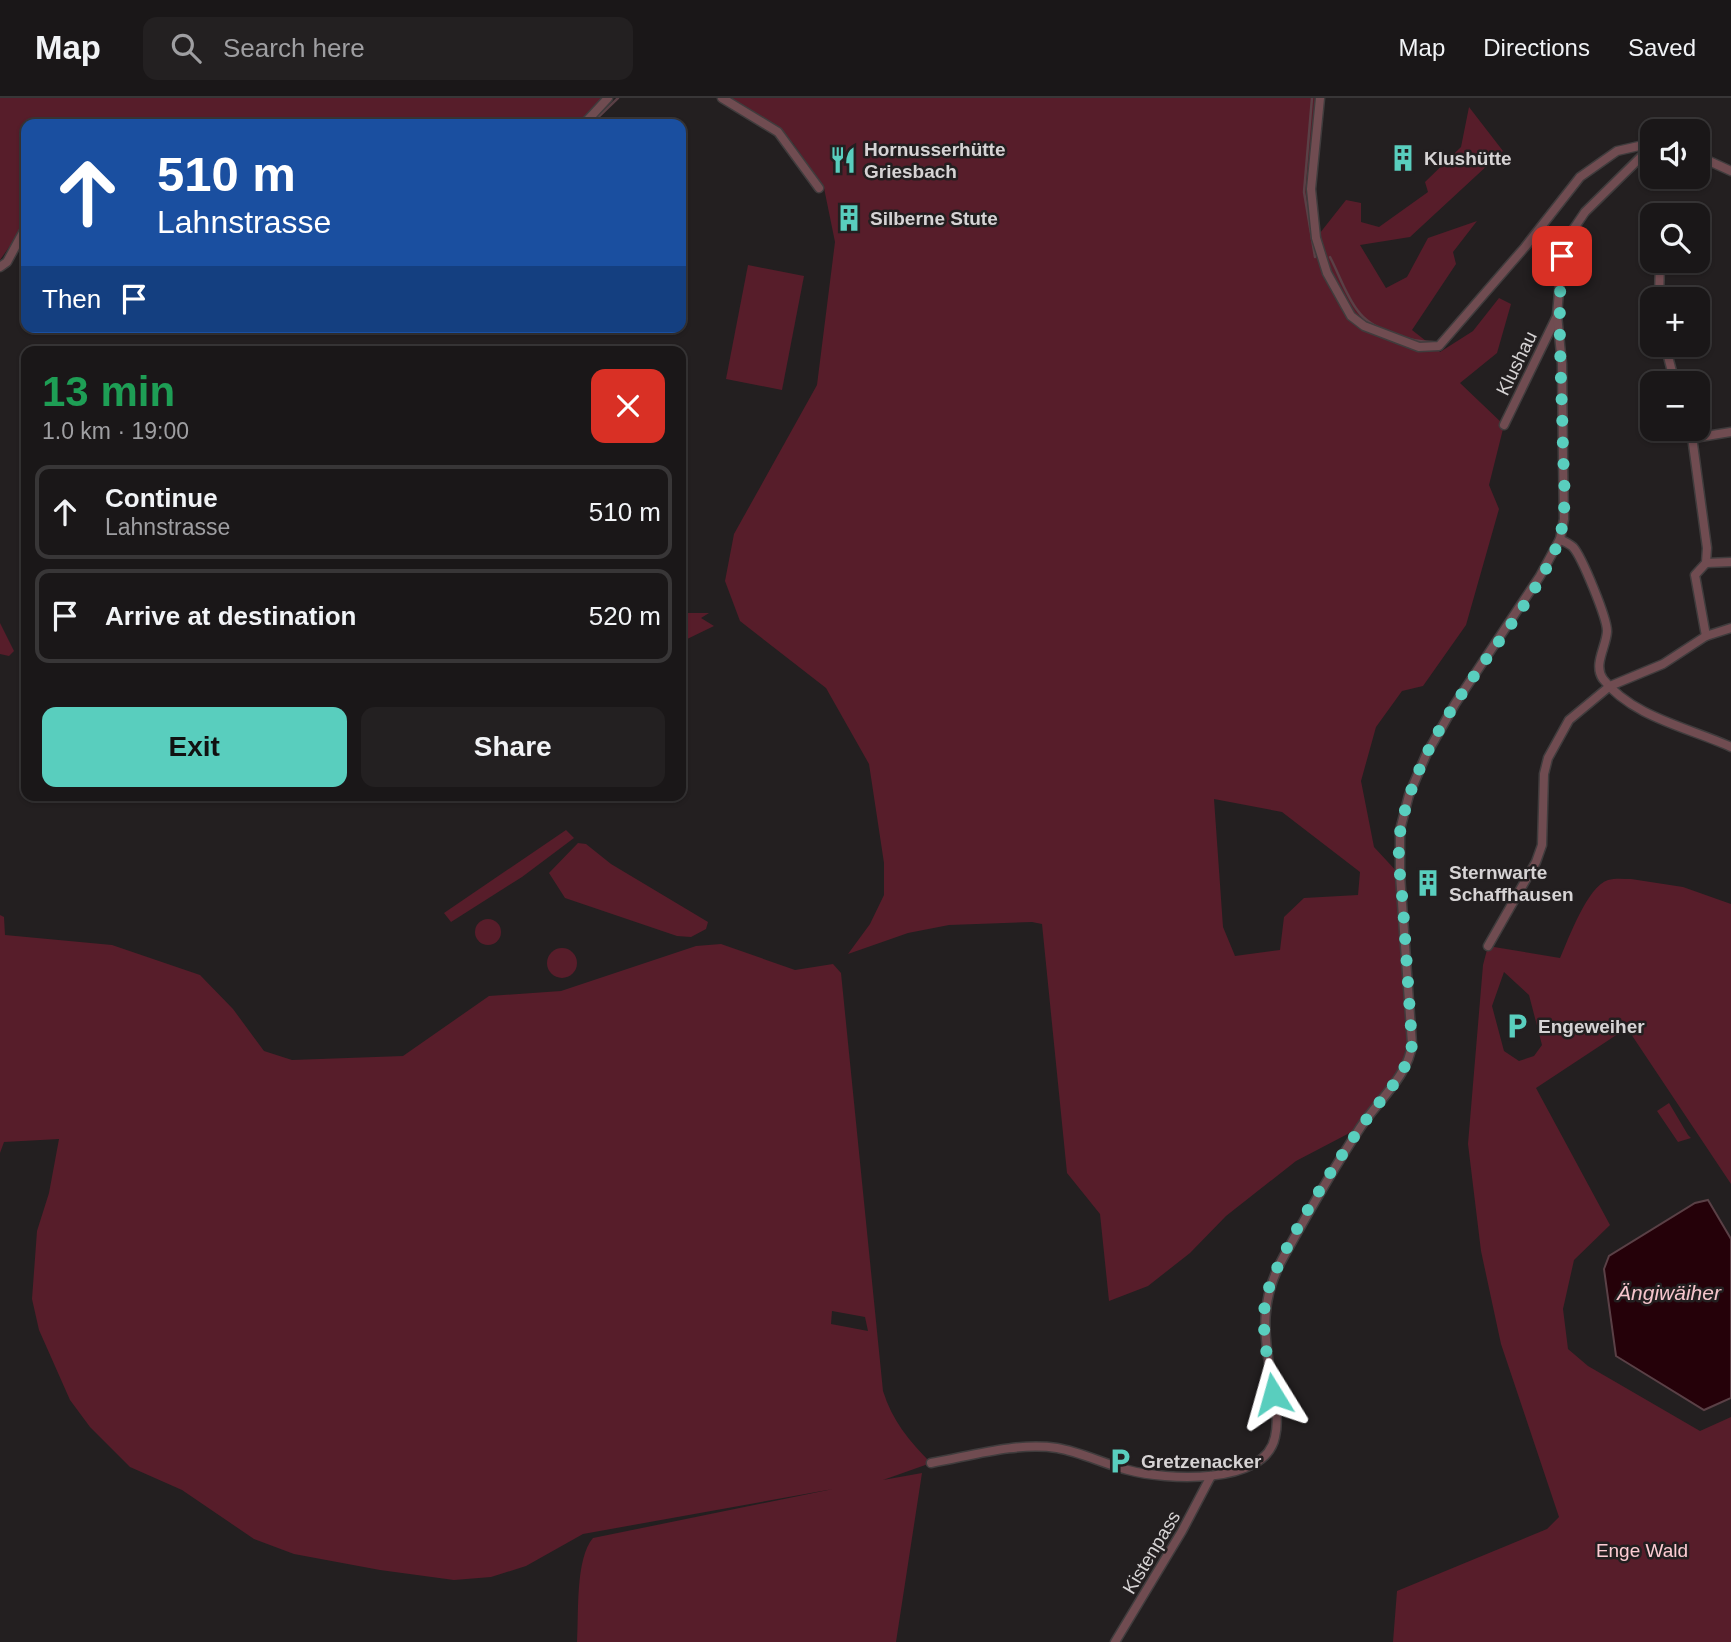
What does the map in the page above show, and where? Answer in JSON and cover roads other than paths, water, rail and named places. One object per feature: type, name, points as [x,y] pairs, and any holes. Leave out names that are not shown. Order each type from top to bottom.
[{"type":"street","points":[[589,119],[608,98]]},
{"type":"street","points":[[722,98],[778,132],[819,188]]},
{"type":"street","points":[[1320,98],[1311,189],[1316,238],[1327,273],[1350,316],[1364,326],[1419,347],[1439,346],[1525,247],[1580,177],[1617,151],[1640,147]]},
{"type":"street","points":[[931,1463],[1003,1450],[1056,1448],[1153,1475],[1211,1476],[1248,1468],[1262,1461],[1271,1449],[1277,1417],[1264,1327],[1265,1301],[1274,1273],[1361,1127],[1411,1059],[1400,830],[1409,795],[1426,755],[1455,704],[1540,576],[1560,539],[1564,519],[1562,364],[1557,315],[1562,256],[1574,225],[1640,157]]},
{"type":"street","points":[[1710,161],[1731,171]]},
{"type":"street","points":[[0,267],[6,262],[21,235]]},
{"type":"street","name":"Klushau","points":[[1504,425],[1557,315]]},
{"type":"street","points":[[1710,435],[1731,432]]},
{"type":"street","points":[[1694,441],[1707,548],[1706,563],[1695,575],[1706,636]]},
{"type":"street","points":[[1560,539],[1573,547],[1605,616],[1607,631],[1599,667],[1601,676],[1610,686],[1645,711],[1731,747]]},
{"type":"street","points":[[1706,563],[1731,562]]},
{"type":"street","points":[[1488,946],[1536,862],[1542,845],[1544,774],[1548,758],[1570,720],[1610,686],[1663,664],[1706,636],[1731,628]]},
{"type":"street","name":"Kistenpass","points":[[1115,1642],[1182,1531],[1211,1476]]},
{"type":"water","name":"Ängiwäiher","points":[[1708,1200],[1731,1239],[1731,1398],[1704,1410],[1616,1356],[1604,1269],[1609,1256],[1695,1203]]},
{"type":"waterway","points":[[596,119],[618,98]]},
{"type":"waterway","points":[[1312,98],[1304,192],[1315,257]]},
{"type":"waterway","points":[[1330,257],[1350,299],[1364,318],[1392,334],[1433,342]]},
{"type":"place","name":"Klushütte","points":[[1403,158]]},
{"type":"place","name":"Hornusserhütte Griesbach","points":[[843,160]]},
{"type":"place","name":"Silberne Stute","points":[[849,218]]},
{"type":"place","name":"Sternwarte Schaffhausen","points":[[1428,883]]},
{"type":"place","name":"Engeweiher","points":[[1517,1026]]},
{"type":"place","name":"Gretzenacker","points":[[1120,1461]]},
{"type":"park label","name":"Enge Wald","points":[[1642,1550]]}]
